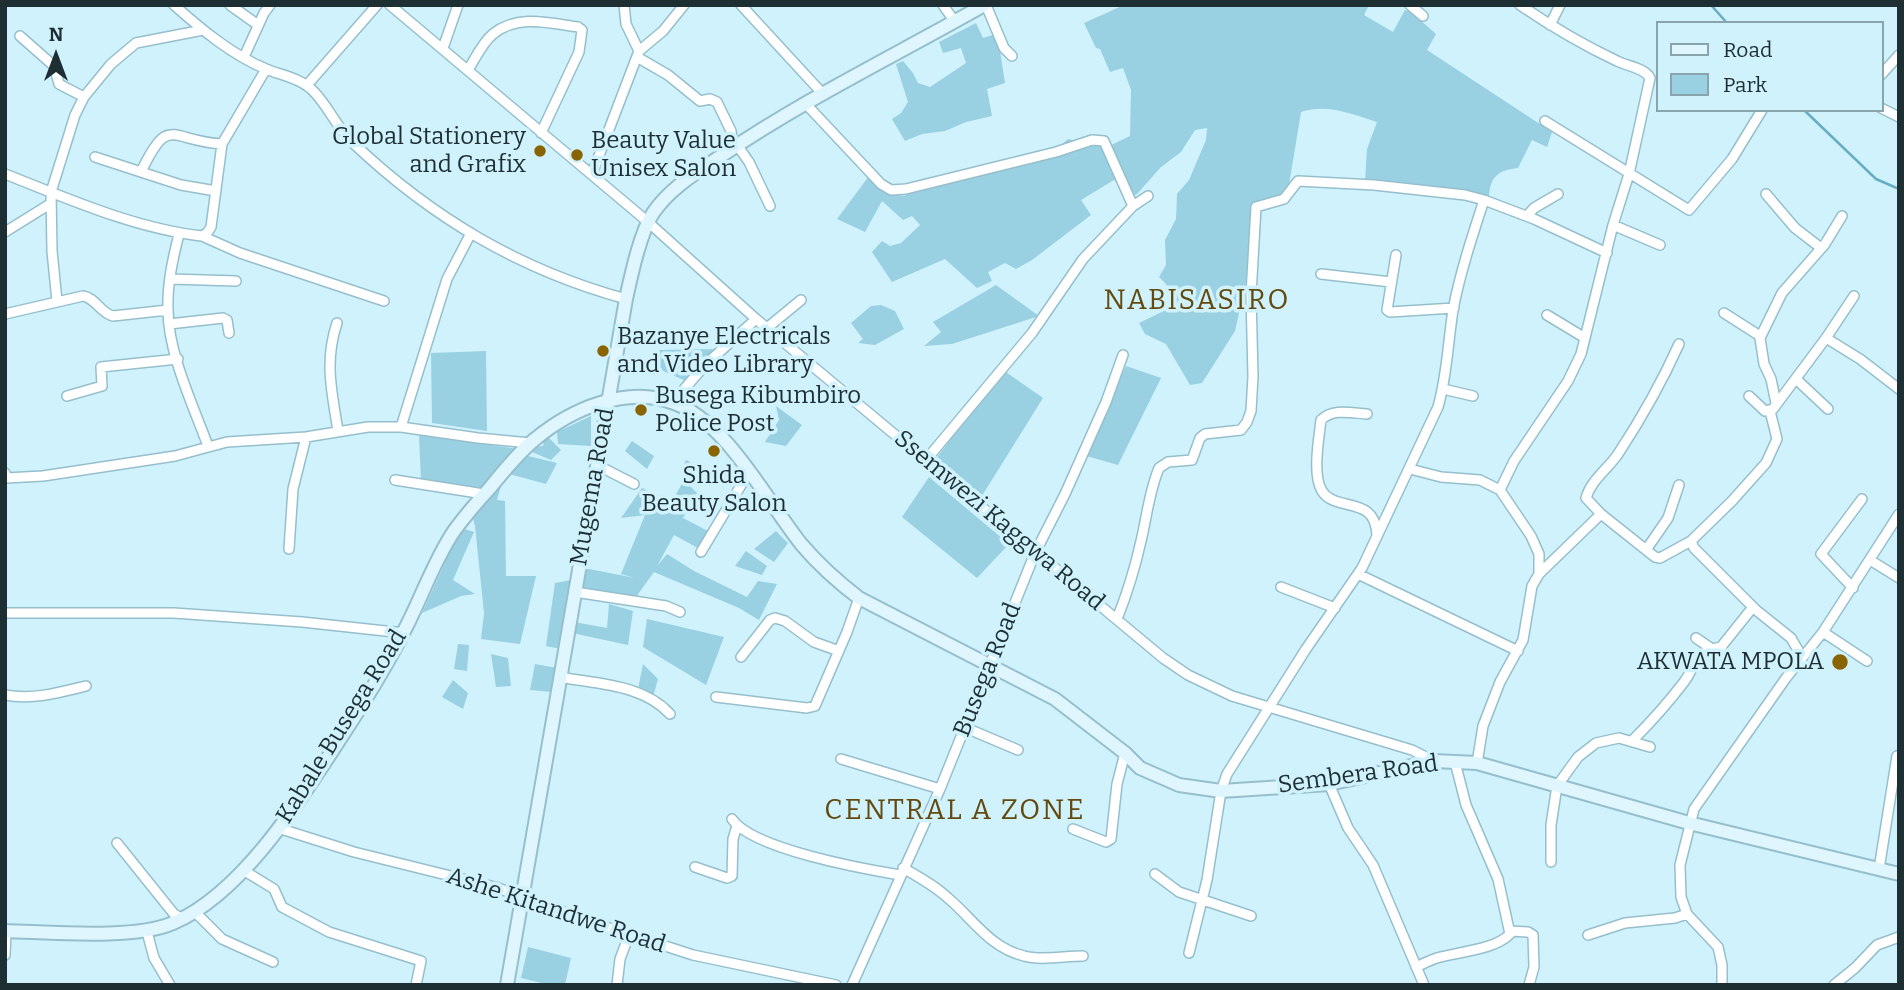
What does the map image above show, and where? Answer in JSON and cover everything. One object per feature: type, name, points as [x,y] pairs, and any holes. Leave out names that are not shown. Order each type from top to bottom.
[{"type":"street","points":[[174,5],[203,30],[243,57],[307,85],[351,141],[403,186],[470,235],[557,277],[626,299]]},
{"type":"street","points":[[230,5],[258,24]]},
{"type":"street","points":[[243,57],[270,5]]},
{"type":"street","points":[[307,85],[377,5]]},
{"type":"street","name":"Ssemwezi Kaggwa Road","points":[[390,5],[648,222],[756,319],[1163,658],[1188,675],[1232,696],[1412,750],[1434,761]]},
{"type":"street","points":[[443,48],[458,5]]},
{"type":"street","points":[[624,5],[626,24],[638,54],[700,101],[710,99],[717,102],[735,146],[749,162],[770,206]]},
{"type":"street","points":[[592,174],[638,54],[663,31],[684,5]]},
{"type":"street","points":[[741,5],[822,93]]},
{"type":"street","points":[[943,5],[955,22]]},
{"type":"street","points":[[985,5],[1004,48],[1012,56]]},
{"type":"street","name":"Mugema Road","points":[[507,985],[626,299],[648,222],[663,200],[676,188],[735,146],[822,93],[985,5]]},
{"type":"street","points":[[1410,5],[1423,16]]},
{"type":"street","points":[[1500,490],[1514,461],[1568,381],[1581,354],[1613,225],[1629,174],[1649,76],[1550,25],[1520,5]]},
{"type":"street","points":[[1550,25],[1560,5]]},
{"type":"street","points":[[468,70],[486,42],[496,32],[531,20],[578,27],[583,34],[579,52],[541,133]]},
{"type":"street","points":[[57,301],[51,192],[75,115],[84,97],[111,64],[136,43],[203,30]]},
{"type":"street","points":[[20,36],[54,65],[59,84],[84,97]]},
{"type":"street","points":[[1883,73],[1899,55]]},
{"type":"street","points":[[202,236],[211,227],[222,144],[266,69]]},
{"type":"street","points":[[805,103],[881,184],[891,190],[906,189],[1044,155],[1096,139],[1104,141],[1133,206]]},
{"type":"street","points":[[1883,109],[1899,117]]},
{"type":"street","points":[[1545,121],[1689,209],[1732,159],[1761,112]]},
{"type":"street","points":[[141,172],[153,147],[167,134],[173,133],[198,142],[222,144]]},
{"type":"street","points":[[95,157],[181,185],[216,191]]},
{"type":"street","points":[[5,174],[179,234],[202,236],[240,253],[384,302]]},
{"type":"street","points":[[1117,619],[1131,582],[1146,510],[1159,468],[1168,462],[1192,460],[1200,438],[1205,434],[1241,430],[1251,411],[1251,295],[1256,207],[1284,199],[1298,181],[1374,185],[1465,195],[1527,216],[1607,253]]},
{"type":"street","points":[[1527,216],[1534,208],[1559,194]]},
{"type":"street","points":[[1766,194],[1795,228],[1821,248]]},
{"type":"street","points":[[926,460],[1032,333],[1083,259],[1133,206],[1148,196]]},
{"type":"street","points":[[1189,953],[1203,900],[1221,791],[1227,774],[1269,706],[1358,574],[1438,407],[1466,253],[1484,200]]},
{"type":"street","points":[[5,232],[50,204]]},
{"type":"street","points":[[1679,344],[1635,429],[1615,459],[1589,489],[1586,498],[1601,514],[1660,558],[1691,541],[1766,463],[1777,439],[1771,379],[1764,364],[1760,336],[1782,293],[1821,248],[1842,216]]},
{"type":"street","points":[[1613,225],[1660,245]]},
{"type":"street","points":[[179,234],[171,279],[169,324],[177,359],[208,446]]},
{"type":"street","points":[[401,427],[447,279],[470,235]]},
{"type":"street","points":[[1396,255],[1387,310],[1391,313],[1454,308]]},
{"type":"street","points":[[1321,274],[1391,282]]},
{"type":"street","points":[[171,279],[236,281]]},
{"type":"street","points":[[5,314],[88,296],[105,313],[113,316],[168,310]]},
{"type":"street","points":[[1773,407],[1826,338],[1854,296]]},
{"type":"street","points":[[767,328],[801,300]]},
{"type":"street","points":[[1724,313],[1760,336]]},
{"type":"street","points":[[1547,315],[1585,338]]},
{"type":"street","points":[[169,324],[223,318],[227,320],[229,333]]},
{"type":"street","points":[[673,402],[705,365],[756,319]]},
{"type":"street","points":[[337,323],[328,358],[338,431]]},
{"type":"street","points":[[1826,338],[1860,359],[1899,389]]},
{"type":"street","name":"Busega Road","points":[[852,985],[940,789],[1035,552],[1065,494],[1106,402],[1123,355]]},
{"type":"street","points":[[67,396],[102,386],[101,367],[177,359]]},
{"type":"street","points":[[1796,379],[1828,409]]},
{"type":"street","points":[[1443,389],[1473,396]]},
{"type":"street","name":"Sembera Road","points":[[608,400],[638,396],[673,402],[699,418],[720,437],[816,561],[835,580],[859,598],[1055,699],[1125,753],[1140,768],[1163,780],[1221,791],[1329,785],[1434,761],[1478,763],[1689,823],[1899,874]]},
{"type":"street","points":[[1749,396],[1755,404],[1773,407]]},
{"type":"street","name":"Kabale Busega Road","points":[[6,931],[147,932],[188,915],[214,897],[243,870],[304,794],[404,633],[450,537],[484,494],[530,443],[566,419],[608,400]]},
{"type":"street","points":[[1367,414],[1336,412],[1326,414],[1321,420],[1317,476],[1322,491],[1329,497],[1362,508],[1373,517],[1377,522],[1377,537]]},
{"type":"street","points":[[6,476],[43,476],[162,458],[244,440],[306,437],[368,427],[401,427],[478,439],[530,443]]},
{"type":"street","points":[[289,549],[293,489],[306,437]]},
{"type":"street","points":[[597,465],[634,484]]},
{"type":"street","points":[[1410,469],[1441,477],[1475,479],[1500,490],[1525,523],[1539,554],[1539,574]]},
{"type":"street","points":[[701,552],[749,472]]},
{"type":"street","points":[[395,480],[484,494]]},
{"type":"street","points":[[1646,550],[1668,518],[1679,485]]},
{"type":"street","points":[[1853,588],[1821,554],[1862,499]]},
{"type":"street","points":[[1478,763],[1483,726],[1500,682],[1523,640],[1532,586],[1539,574],[1601,514]]},
{"type":"street","points":[[1722,985],[1718,947],[1687,914],[1681,897],[1680,873],[1689,823],[1700,800],[1802,657],[1823,632],[1899,514]]},
{"type":"street","points":[[1691,541],[1694,548],[1753,607],[1791,638],[1802,657]]},
{"type":"street","points":[[1870,560],[1899,578]]},
{"type":"street","points":[[1358,574],[1518,651]]},
{"type":"street","points":[[1281,587],[1335,608]]},
{"type":"street","points":[[575,592],[666,606],[680,612]]},
{"type":"street","points":[[716,697],[807,708],[815,706],[859,598]]},
{"type":"street","points":[[1696,638],[1711,648],[1718,649],[1729,640],[1753,607]]},
{"type":"street","points":[[5,613],[174,613],[302,622],[404,633]]},
{"type":"street","points":[[741,657],[769,620],[775,618],[782,619],[814,642],[839,651]]},
{"type":"street","points":[[1823,632],[1867,661]]},
{"type":"street","points":[[1632,741],[1654,721],[1687,680],[1690,668],[1699,655],[1711,648]]},
{"type":"street","points":[[560,677],[632,690],[662,705],[670,714]]},
{"type":"street","points":[[5,695],[41,696],[86,686]]},
{"type":"street","points":[[966,728],[1018,750]]},
{"type":"street","points":[[1551,862],[1551,825],[1557,786],[1578,757],[1596,743],[1619,738],[1650,747]]},
{"type":"street","points":[[1073,829],[1106,842],[1111,839],[1117,783],[1125,753]]},
{"type":"street","points":[[1879,869],[1897,756]]},
{"type":"street","points":[[841,759],[940,789]]},
{"type":"street","points":[[1416,967],[1435,958],[1478,949],[1506,938],[1510,931],[1498,879],[1466,805],[1455,762]]},
{"type":"street","points":[[1329,785],[1348,828],[1373,865],[1424,985]]},
{"type":"street","points":[[695,867],[727,878],[732,876],[734,822],[760,839],[786,849],[902,872],[925,880],[949,898],[988,938],[1004,950],[1026,957],[1083,956]]},
{"type":"street","name":"Ashe Kitandwe Road","points":[[278,828],[354,852],[495,887],[629,935],[741,966],[835,985]]},
{"type":"street","points":[[117,843],[174,914],[188,915],[222,939],[273,962]]},
{"type":"street","points":[[243,870],[274,889],[282,907],[329,932],[421,961],[416,985]]},
{"type":"street","points":[[1155,874],[1172,888],[1251,916]]},
{"type":"street","points":[[1588,935],[1642,920],[1675,918],[1687,914]]},
{"type":"street","points":[[5,955],[6,931]]},
{"type":"street","points":[[1510,931],[1533,934],[1534,967],[1530,985]]},
{"type":"street","points":[[147,932],[154,958],[170,985]]},
{"type":"street","points":[[617,985],[620,959],[629,935]]},
{"type":"street","points":[[1834,985],[1877,945],[1899,937]]},
{"type":"green space","points":[[1124,5],[1369,5],[1364,15],[1393,32],[1405,10],[1436,34],[1427,50],[1552,132],[1547,147],[1532,140],[1518,168],[1496,176],[1491,184],[1489,197],[1454,189],[1365,182],[1367,149],[1377,122],[1330,109],[1301,112],[1286,203],[1259,206],[1252,255],[1235,331],[1202,383],[1190,385],[1166,344],[1145,334],[1139,323],[1168,309],[1170,292],[1159,277],[1166,265],[1165,240],[1176,219],[1177,194],[1189,180],[1206,140],[1207,128],[1195,130],[1181,152],[1161,167],[1137,194],[1132,196],[1124,184],[1114,180],[1081,200],[1091,215],[1016,269],[1005,263],[988,272],[992,281],[977,288],[945,259],[892,282],[872,252],[882,241],[890,246],[901,243],[920,225],[912,216],[903,220],[882,201],[865,232],[837,219],[869,176],[884,193],[904,196],[923,187],[962,181],[991,171],[1033,163],[1039,157],[1061,156],[1061,145],[1068,139],[1105,148],[1130,136],[1131,90],[1123,68],[1110,72],[1084,23]]},
{"type":"green space","points":[[976,23],[983,38],[996,34],[999,44],[1005,83],[987,89],[992,116],[905,141],[892,119],[901,113],[908,102],[896,64],[903,61],[918,83],[930,87],[966,63],[961,48],[943,53],[939,42]]},
{"type":"green space","points":[[996,285],[1039,316],[952,344],[924,346],[941,332],[933,322]]},
{"type":"green space","points":[[881,305],[895,311],[904,329],[875,345],[858,343],[863,339],[851,323],[871,306]]},
{"type":"green space","points":[[717,349],[686,381],[652,366],[659,350]]},
{"type":"green space","points":[[486,351],[487,431],[432,423],[431,353]]},
{"type":"green space","points":[[1126,366],[1161,378],[1118,465],[1083,455]]},
{"type":"green space","points":[[1003,370],[1043,398],[980,499],[935,460]]},
{"type":"green space","points":[[776,406],[802,425],[786,446],[765,442],[779,420]]},
{"type":"green space","points":[[591,416],[591,446],[558,444],[557,432]]},
{"type":"green space","points":[[545,434],[561,450],[551,460],[527,450],[530,447],[543,446]]},
{"type":"green space","points":[[419,435],[519,449],[478,490],[421,482]]},
{"type":"green space","points":[[632,441],[654,456],[647,469],[625,451]]},
{"type":"green space","points":[[528,456],[557,463],[546,484],[509,474]]},
{"type":"green space","points":[[686,460],[704,469],[697,482],[681,471]]},
{"type":"green space","points":[[929,477],[1009,544],[977,578],[902,517]]},
{"type":"green space","points":[[503,479],[497,500],[505,501],[506,576],[536,576],[520,644],[481,639],[484,613],[472,514]]},
{"type":"green space","points":[[684,480],[697,493],[683,518],[710,532],[698,548],[674,535],[657,566],[667,554],[694,571],[747,597],[758,581],[777,584],[759,620],[739,608],[654,572],[636,597],[576,589],[584,568],[635,578],[621,574],[645,515],[621,518],[642,488],[683,507],[674,498]]},
{"type":"green space","points":[[461,528],[474,532],[453,580],[475,594],[461,596],[422,613]]},
{"type":"green space","points":[[776,531],[788,543],[774,562],[754,549]]},
{"type":"green space","points":[[746,551],[767,566],[762,575],[735,566]]},
{"type":"green space","points":[[571,580],[561,649],[546,646],[555,583]]},
{"type":"green space","points":[[609,604],[633,611],[628,645],[572,633],[574,622],[607,628]]},
{"type":"green space","points":[[647,619],[724,637],[706,685],[643,647]]},
{"type":"green space","points":[[458,644],[469,645],[467,671],[454,669]]},
{"type":"green space","points":[[491,654],[508,658],[511,686],[496,687]]},
{"type":"green space","points":[[535,664],[557,668],[552,692],[530,690]]},
{"type":"green space","points":[[643,664],[658,679],[653,697],[638,689]]},
{"type":"green space","points":[[453,680],[468,693],[463,709],[442,697]]},
{"type":"green space","points":[[528,947],[571,958],[565,985],[550,985],[521,978]]},
{"type":"waterway","points":[[1711,5],[1725,21]]},
{"type":"waterway","points":[[1806,112],[1876,179],[1899,189]]},
{"type":"place","name":"Global Stationery and Grafix","points":[[540,151]]},
{"type":"place","name":"Beauty Value Unisex Salon","points":[[577,155]]},
{"type":"place","name":"Bazanye Electricals and Video Library","points":[[603,351]]},
{"type":"place","name":"Busega Kibumbiro Police Post","points":[[641,410]]},
{"type":"place","name":"Shida Beauty Salon","points":[[714,451]]},
{"type":"place","name":"AKWATA MPOLA","points":[[1840,662]]},
{"type":"district","name":"NABISASIRO","points":[[1197,301]]},
{"type":"district","name":"CENTRAL A ZONE","points":[[955,811]]}]
